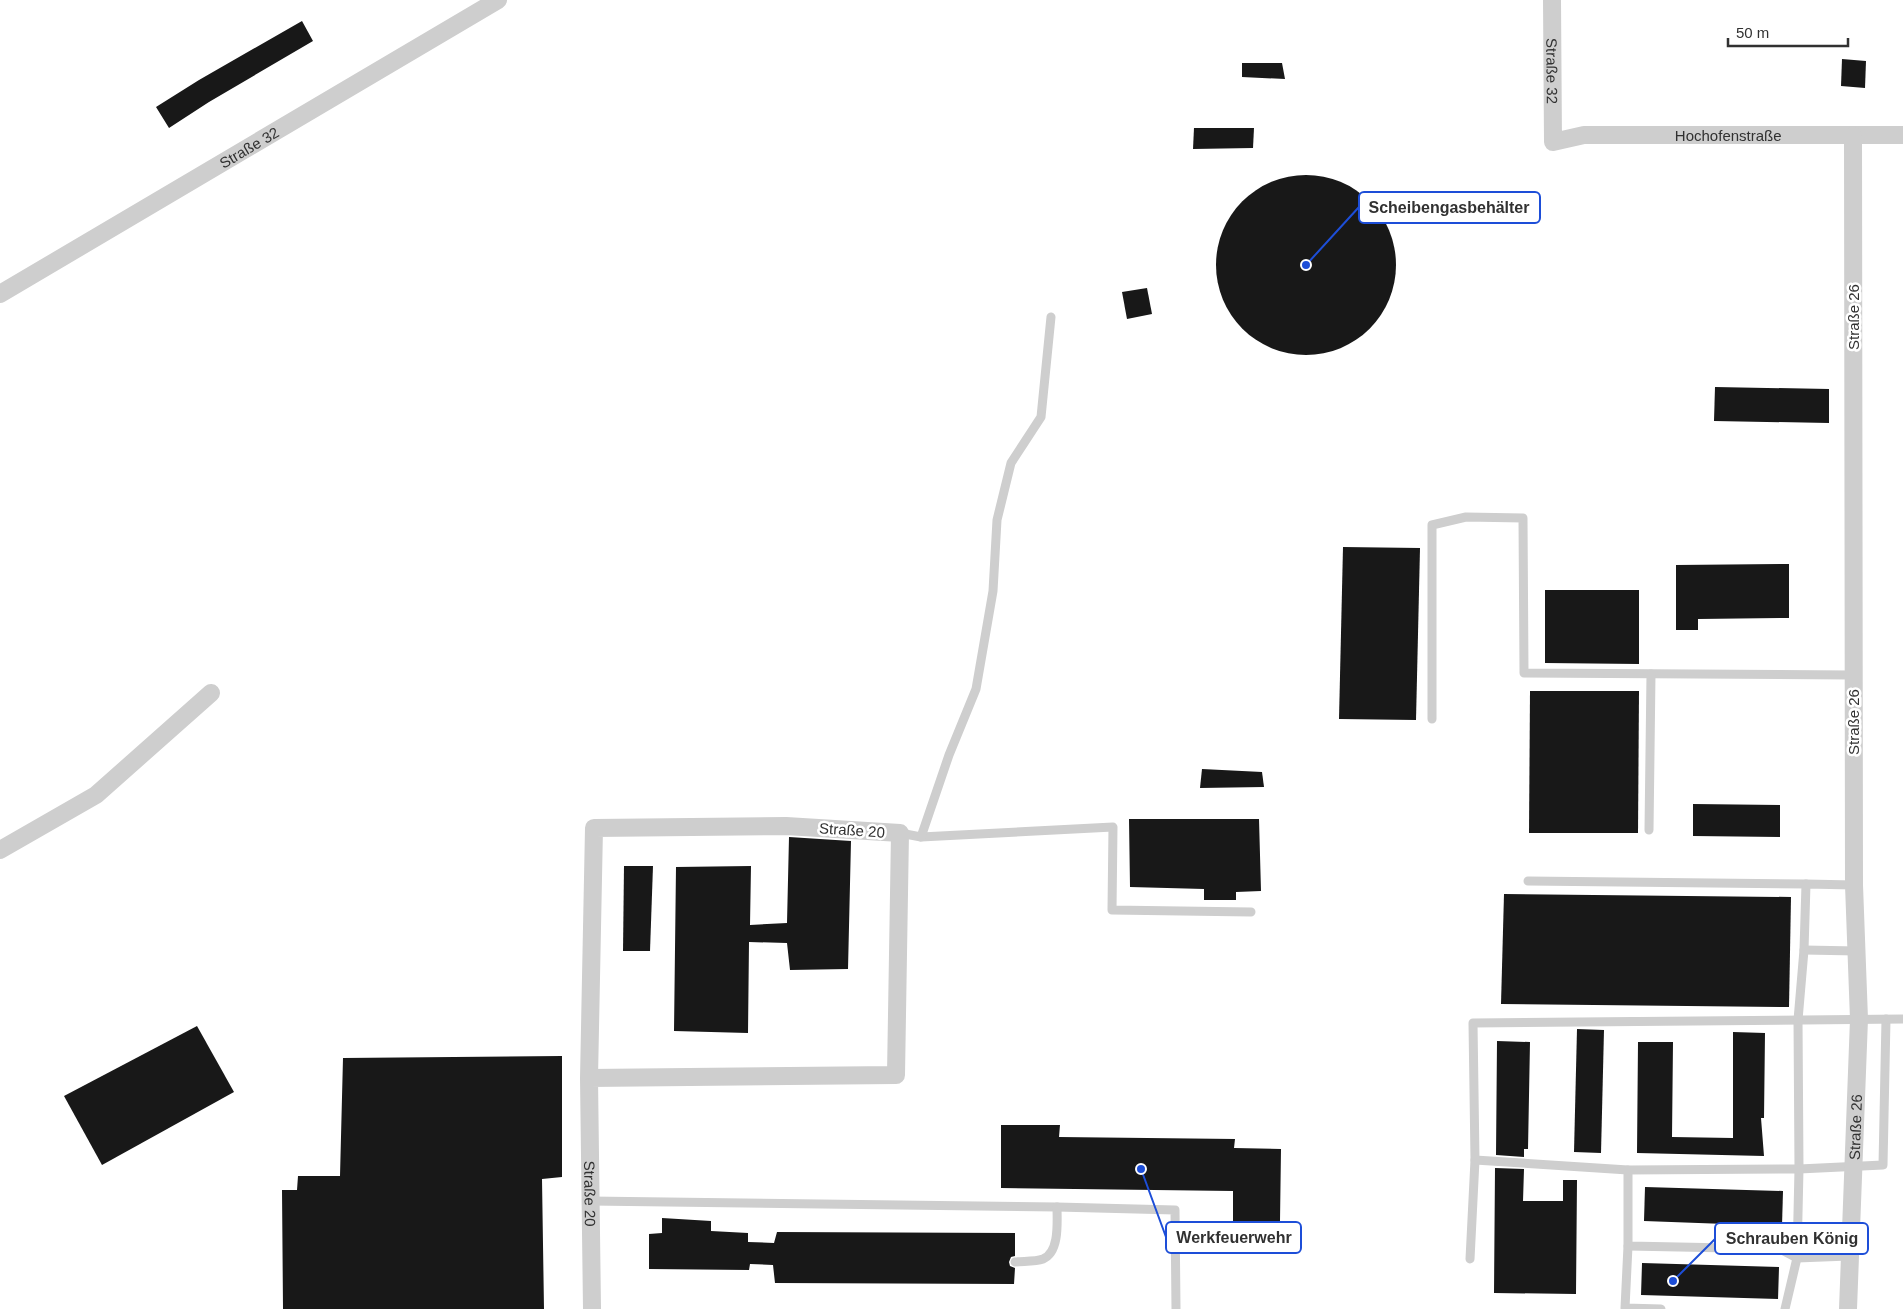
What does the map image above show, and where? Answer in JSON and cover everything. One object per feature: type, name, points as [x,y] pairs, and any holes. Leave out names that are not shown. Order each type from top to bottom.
[{"type":"street","name":"Straße 32","points":[[0,294],[498,0]]},
{"type":"street","name":"Straße 32","points":[[1552,0],[1553,142]]},
{"type":"street","name":"Hochofenstraße","points":[[1553,142],[1584,135],[1903,135]]},
{"type":"street","name":"Straße 26","points":[[1848,1309],[1859,1019],[1854,885],[1852,675],[1854,491],[1852,136]]},
{"type":"street","points":[[0,850],[96,796],[211,693]]},
{"type":"street","name":"Straße 20","points":[[589,1078],[896,1075],[900,833],[786,826],[594,828],[589,1078],[592,1309]]},
{"type":"lane","points":[[921,837],[949,755],[976,689],[993,591],[997,520],[1011,463],[1041,417],[1051,317]]},
{"type":"lane","points":[[1432,719],[1432,525],[1466,516],[1523,518],[1524,673],[1852,675]]},
{"type":"lane","points":[[1649,830],[1650,674]]},
{"type":"lane","points":[[900,833],[921,837],[1113,826],[1112,910],[1251,912]]},
{"type":"lane","points":[[1528,882],[1854,885]]},
{"type":"lane","points":[[1785,1309],[1796,1258],[1799,1169],[1798,1020],[1804,950],[1806,884]]},
{"type":"lane","points":[[1804,950],[1857,951]]},
{"type":"lane","points":[[1475,1160],[1628,1170],[1799,1169],[1883,1165],[1886,1019]]},
{"type":"lane","points":[[1470,1259],[1475,1160],[1473,1023],[1903,1019]]},
{"type":"lane","points":[[1628,1170],[1628,1246],[1625,1308],[1661,1309]]},
{"type":"lane","points":[[590,1201],[1175,1210],[1176,1309]]},
{"type":"lane","points":[[1015,1262],[1043,1259],[1050,1254],[1056,1241],[1058,1225],[1057,1207]]},
{"type":"lane","points":[[1628,1246],[1780,1249],[1796,1258],[1849,1256]]},
{"type":"building","points":[[302,21],[313,41],[209,102],[169,128],[156,107]]},
{"type":"building","points":[[1842,59],[1866,61],[1865,88],[1841,86]]},
{"type":"building","points":[[1242,63],[1282,63],[1285,79],[1242,77]]},
{"type":"building","points":[[1194,128],[1254,128],[1253,148],[1193,149]]},
{"type":"building","points":[[1297,175],[1315,175],[1340,182],[1356,190],[1370,201],[1381,215],[1389,231],[1396,256],[1396,274],[1389,299],[1381,315],[1370,329],[1356,340],[1332,351],[1315,355],[1297,355],[1280,351],[1256,340],[1236,322],[1220,291],[1216,274],[1216,256],[1220,239],[1231,215],[1249,195],[1280,179]]},
{"type":"building","points":[[1147,288],[1152,314],[1127,319],[1122,292]]},
{"type":"building","points":[[1715,387],[1829,389],[1829,423],[1714,421]]},
{"type":"building","points":[[1343,547],[1420,548],[1416,720],[1339,719]]},
{"type":"building","points":[[1789,564],[1789,618],[1698,619],[1698,630],[1676,630],[1676,565]]},
{"type":"building","points":[[1545,590],[1639,590],[1639,664],[1545,663]]},
{"type":"building","points":[[1530,691],[1639,691],[1638,833],[1529,833]]},
{"type":"building","points":[[1202,769],[1262,772],[1264,787],[1200,788]]},
{"type":"building","points":[[1693,804],[1780,805],[1780,837],[1693,836]]},
{"type":"building","points":[[1129,819],[1259,819],[1261,891],[1236,892],[1236,900],[1204,900],[1204,889],[1130,887]]},
{"type":"building","points":[[789,837],[851,841],[848,969],[790,970],[787,943],[749,942],[748,1033],[674,1031],[676,867],[751,866],[750,925],[787,923]]},
{"type":"building","points":[[624,866],[653,866],[650,951],[623,951]]},
{"type":"building","points":[[1504,894],[1791,897],[1789,1007],[1501,1004]]},
{"type":"building","points":[[197,1026],[234,1092],[102,1165],[64,1096]]},
{"type":"building","points":[[1577,1029],[1604,1030],[1601,1153],[1574,1152]]},
{"type":"building","points":[[1733,1032],[1765,1033],[1764,1118],[1761,1118],[1764,1156],[1637,1153],[1638,1042],[1673,1042],[1672,1137],[1733,1138]]},
{"type":"building","points":[[1497,1041],[1530,1042],[1528,1149],[1524,1149],[1524,1157],[1496,1155]]},
{"type":"building","points":[[562,1056],[562,1177],[542,1179],[544,1309],[283,1309],[282,1190],[297,1190],[298,1176],[340,1176],[343,1058]]},
{"type":"building","points":[[1001,1125],[1060,1125],[1059,1137],[1235,1139],[1234,1148],[1281,1149],[1280,1221],[1264,1221],[1264,1238],[1249,1238],[1249,1221],[1233,1221],[1233,1191],[1001,1188]]},
{"type":"building","points":[[1495,1168],[1524,1169],[1523,1201],[1563,1201],[1563,1180],[1577,1180],[1576,1294],[1494,1293]]},
{"type":"building","points":[[1645,1187],[1783,1191],[1782,1226],[1644,1221]]},
{"type":"building","points":[[662,1218],[711,1221],[711,1231],[748,1233],[748,1242],[774,1243],[777,1232],[1015,1233],[1015,1256],[1011,1257],[1009,1262],[1010,1266],[1015,1268],[1014,1284],[775,1283],[773,1265],[750,1264],[749,1270],[649,1269],[649,1234],[662,1233]]},
{"type":"building","points":[[1642,1263],[1779,1267],[1778,1299],[1641,1295]]},
{"type":"place","name":"Scheibengasbehälter","points":[[1306,265]]},
{"type":"place","name":"Werkfeuerwehr","points":[[1141,1169]]},
{"type":"place","name":"Schrauben König","points":[[1673,1281]]}]
